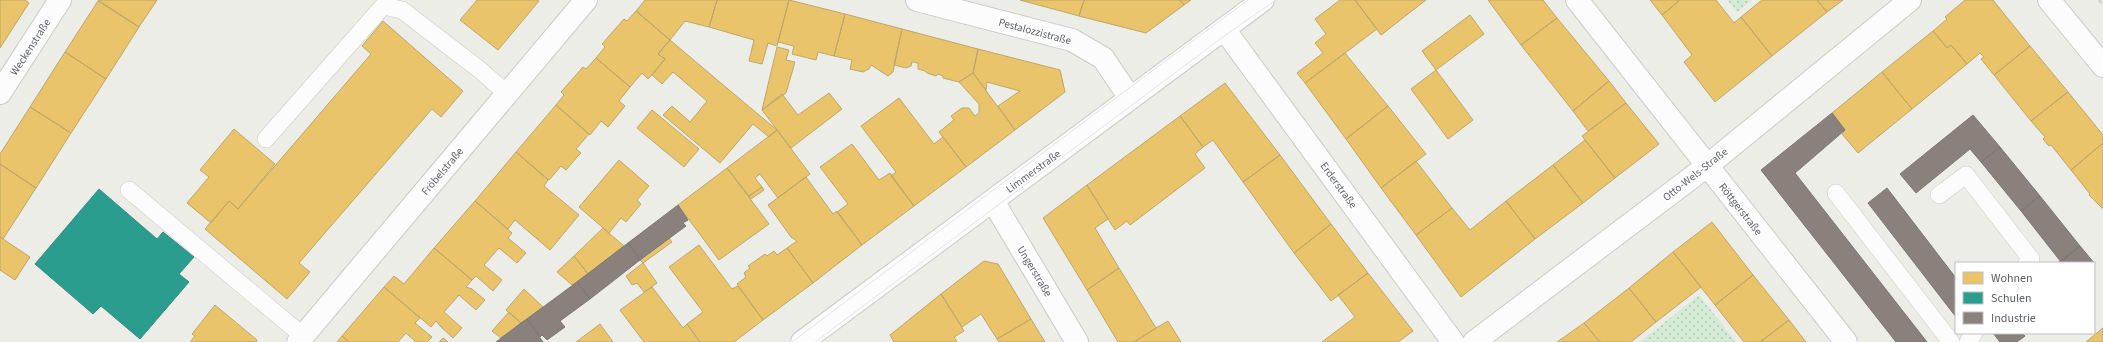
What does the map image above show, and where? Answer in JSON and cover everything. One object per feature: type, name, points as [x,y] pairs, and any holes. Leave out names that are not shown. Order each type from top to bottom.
[{"type":"street","name":"Weckenstraße","points":[[0,93],[60,0]]},
{"type":"street","name":"Fröbelstraße","points":[[301,339],[586,0]]},
{"type":"street","name":"Pestalozzistraße","points":[[917,0],[1072,40],[1104,58],[1130,98]]},
{"type":"street","name":"Limmerstraße","points":[[802,342],[1187,54],[1263,0]]},
{"type":"street","name":"Röttgerstraße","points":[[1576,0],[1846,342]]},
{"type":"street","name":"Otto-Wels-Straße","points":[[1474,342],[1707,166],[1910,0]]},
{"type":"street","points":[[2048,0],[2103,66]]},
{"type":"street","name":"Erderstraße","points":[[1224,29],[1454,342]]},
{"type":"street","name":"Ungerstraße","points":[[993,200],[1077,342]]},
{"type":"lane","points":[[266,139],[383,6],[402,10],[480,70],[507,94]]},
{"type":"lane","points":[[1939,195],[1966,175],[2031,259],[2028,262]]},
{"type":"lane","points":[[129,190],[174,234],[301,339]]},
{"type":"lane","points":[[1836,193],[1950,342]]},
{"type":"path","points":[[2099,0],[2103,4]]},
{"type":"green space","points":[[1727,0],[1752,0],[1737,12]]},
{"type":"green space","points":[[1699,295],[1736,342],[1640,342]]},
{"type":"building: Wohnen","points":[[0,0],[25,0],[29,3],[0,48]]},
{"type":"building: Wohnen","points":[[98,0],[157,0],[139,27]]},
{"type":"building: Wohnen","points":[[477,0],[539,1],[498,50],[460,20]]},
{"type":"building: Wohnen","points":[[645,0],[717,0],[709,27],[685,21],[670,40],[636,11]]},
{"type":"building: Wohnen","points":[[717,0],[789,0],[777,46],[768,43],[762,64],[749,61],[754,40],[709,27]]},
{"type":"building: Wohnen","points":[[789,0],[845,14],[834,56],[818,52],[816,60],[792,54],[794,46],[778,42]]},
{"type":"building: Wohnen","points":[[1020,0],[1084,0],[1079,16]]},
{"type":"building: Wohnen","points":[[1084,0],[1180,0],[1184,5],[1146,33],[1079,16]]},
{"type":"building: Wohnen","points":[[1180,0],[1191,0],[1184,5]]},
{"type":"building: Wohnen","points":[[1340,0],[1355,0],[1377,29],[1305,83],[1297,73],[1323,53],[1315,43],[1326,34],[1315,19]]},
{"type":"building: Wohnen","points":[[1355,0],[1426,0],[1381,35]]},
{"type":"building: Wohnen","points":[[1488,0],[1543,0],[1557,18],[1521,45]]},
{"type":"building: Wohnen","points":[[1650,0],[1680,0],[1662,15]]},
{"type":"building: Wohnen","points":[[1680,0],[1716,0],[1734,23],[1741,17],[1772,56],[1715,102],[1684,62],[1692,55],[1662,15]]},
{"type":"building: Wohnen","points":[[1762,0],[1817,0],[1827,12],[1772,56],[1741,17]]},
{"type":"building: Wohnen","points":[[1817,0],[1843,0],[1827,12]]},
{"type":"building: Wohnen","points":[[1965,0],[1993,0],[2030,46],[1994,75],[1981,59],[1984,57],[1980,53],[1967,64],[1951,45],[1947,48],[1933,31],[1947,19],[1945,17]]},
{"type":"building: Wohnen","points":[[98,1],[139,27],[106,79],[65,52]]},
{"type":"building: Wohnen","points":[[636,11],[670,40],[658,54],[665,59],[652,75],[648,79],[642,73],[630,87],[596,58],[605,47],[602,44],[624,19],[627,21]]},
{"type":"building: Wohnen","points":[[845,14],[902,29],[893,72],[888,76],[871,65],[869,69],[863,72],[850,69],[852,60],[834,56]]},
{"type":"building: Wohnen","points":[[1470,15],[1484,34],[1436,70],[1422,51]]},
{"type":"building: Wohnen","points":[[1557,18],[1609,81],[1573,111],[1521,45]]},
{"type":"building: Wohnen","points":[[383,21],[463,91],[441,117],[432,109],[299,263],[310,272],[287,299],[205,229],[229,201],[238,209],[371,54],[362,46]]},
{"type":"building: Wohnen","points":[[902,29],[978,49],[973,73],[959,82],[943,78],[943,76],[938,74],[936,76],[918,69],[918,63],[912,62],[911,66],[906,68],[894,65]]},
{"type":"building: Wohnen","points":[[1933,31],[1947,48],[1951,45],[1967,64],[1912,109],[1882,72]]},
{"type":"building: Wohnen","points":[[670,40],[777,130],[769,137],[753,124],[720,163],[663,115],[672,106],[690,122],[707,101],[673,72],[662,84],[652,75],[665,59],[658,54]]},
{"type":"building: Wohnen","points":[[2030,46],[2068,92],[2031,121],[1994,75]]},
{"type":"building: Wohnen","points":[[777,47],[789,50],[786,60],[795,62],[786,93],[762,110]]},
{"type":"building: Wohnen","points":[[978,49],[1060,70],[1065,92],[1015,130],[998,106],[1020,91],[987,82],[986,90],[973,73]]},
{"type":"building: Wohnen","points":[[65,52],[106,79],[71,133],[30,107]]},
{"type":"building: Wohnen","points":[[1345,53],[1388,106],[1346,139],[1305,83]]},
{"type":"building: Wohnen","points":[[596,58],[630,87],[619,101],[625,106],[608,127],[601,121],[590,135],[556,105],[564,95],[561,92],[583,67],[586,69]]},
{"type":"building: Wohnen","points":[[1436,70],[1473,120],[1448,139],[1411,89]]},
{"type":"building: Wohnen","points":[[1882,72],[1912,109],[1858,153],[1842,134],[1845,130],[1832,113]]},
{"type":"building: Wohnen","points":[[973,73],[1015,130],[966,167],[939,132],[954,120],[951,116],[962,108],[969,108],[975,116],[979,113],[979,104],[959,82]]},
{"type":"building: Wohnen","points":[[1609,81],[1626,103],[1588,131],[1573,111]]},
{"type":"building: Wohnen","points":[[1225,83],[1280,155],[1243,182],[1213,140],[1203,147],[1180,116]]},
{"type":"building: Wohnen","points":[[2068,92],[2103,135],[2103,143],[2071,170],[2051,145],[2049,146],[2043,139],[2045,137],[2031,121]]},
{"type":"building: Wohnen","points":[[829,93],[842,109],[791,148],[762,110],[782,94],[798,115]]},
{"type":"building: Wohnen","points":[[899,98],[934,144],[943,137],[966,167],[914,206],[891,176],[896,172],[861,126]]},
{"type":"building: Wohnen","points":[[1626,103],[1659,144],[1615,178],[1582,136]]},
{"type":"building: Wohnen","points":[[556,105],[589,134],[576,149],[581,153],[566,170],[561,166],[549,180],[516,152]]},
{"type":"building: Wohnen","points":[[1388,106],[1426,154],[1381,188],[1346,139]]},
{"type":"building: Wohnen","points":[[30,107],[71,133],[36,188],[0,164],[0,154]]},
{"type":"building: Wohnen","points":[[652,110],[699,149],[684,167],[637,128]]},
{"type":"building: Wohnen","points":[[1180,116],[1203,147],[1195,154],[1205,168],[1130,225],[1127,221],[1115,230],[1087,185]]},
{"type":"building: Wohnen","points":[[234,129],[275,164],[238,209],[229,201],[211,223],[187,203],[209,177],[200,170]]},
{"type":"building: Wohnen","points":[[777,130],[810,174],[778,198],[760,174],[755,178],[762,187],[749,196],[727,168]]},
{"type":"building: Wohnen","points":[[1585,140],[1615,178],[1583,203],[1553,165]]},
{"type":"building: Wohnen","points":[[2103,143],[2103,209],[2089,195],[2090,194],[2071,170]]},
{"type":"building: Wohnen","points":[[852,144],[879,180],[890,173],[914,206],[862,245],[837,212],[848,204],[820,167]]},
{"type":"building: Wohnen","points":[[516,152],[548,180],[544,186],[579,215],[550,250],[515,220],[508,229],[475,201]]},
{"type":"building: Wohnen","points":[[1280,155],[1331,224],[1294,253],[1243,182]]},
{"type":"building: Wohnen","points":[[619,160],[649,186],[637,200],[641,204],[626,222],[621,218],[609,233],[579,207]]},
{"type":"building: Wohnen","points":[[1416,161],[1452,208],[1416,235],[1381,188]]},
{"type":"building: Wohnen","points":[[0,164],[36,188],[3,239],[0,237]]},
{"type":"building: Wohnen","points":[[1553,165],[1583,203],[1535,239],[1506,201]]},
{"type":"building: Wohnen","points":[[727,168],[769,224],[719,260],[678,205]]},
{"type":"building: Wohnen","points":[[806,177],[833,214],[837,211],[862,245],[813,283],[787,248],[797,241],[791,237],[768,205]]},
{"type":"building: Wohnen","points":[[1087,185],[1108,219],[1095,228],[1119,268],[1087,290],[1043,218]]},
{"type":"building: Wohnen","points":[[762,187],[764,190],[751,199],[749,196]]},
{"type":"building: Wohnen","points":[[475,201],[512,233],[508,238],[526,253],[517,263],[499,248],[484,265],[502,280],[493,291],[476,276],[472,280],[434,248]]},
{"type":"building: Wohnen","points":[[1506,201],[1535,239],[1461,297],[1416,235],[1452,208],[1470,230]]},
{"type":"building: Wohnen","points":[[1712,222],[1753,275],[1715,305],[1673,252]]},
{"type":"building: Wohnen","points":[[1331,224],[1368,273],[1331,301],[1294,253]]},
{"type":"building: Wohnen","points":[[603,228],[624,246],[588,274],[574,256]]},
{"type":"building: Wohnen","points":[[0,237],[30,257],[15,280],[0,270]]},
{"type":"building: Wohnen","points":[[669,238],[672,242],[643,263],[640,260]]},
{"type":"building: Wohnen","points":[[699,245],[732,289],[738,286],[763,320],[734,342],[700,342],[687,324],[703,312],[669,267]]},
{"type":"building: Wohnen","points":[[434,248],[472,280],[466,287],[472,289],[485,300],[476,310],[459,295],[444,312],[462,328],[453,338],[436,321],[431,327],[384,287],[394,276],[404,284]]},
{"type":"building: Wohnen","points":[[787,248],[813,283],[763,320],[737,284],[746,277],[744,273],[750,268],[748,266],[765,254],[767,256],[774,251],[777,255]]},
{"type":"building: Wohnen","points":[[1673,252],[1701,287],[1656,322],[1629,288]]},
{"type":"building: Wohnen","points":[[574,256],[588,274],[572,285],[557,272]]},
{"type":"building: Wohnen","points":[[984,261],[998,264],[1031,319],[997,339],[981,314],[962,327],[941,294]]},
{"type":"building: Wohnen","points":[[643,263],[657,283],[644,292],[637,283],[632,285],[626,276]]},
{"type":"building: Wohnen","points":[[1119,268],[1156,328],[1134,342],[1118,342],[1087,290]]},
{"type":"building: Wohnen","points":[[1368,273],[1413,331],[1398,342],[1322,342],[1355,317],[1338,295]]},
{"type":"building: Wohnen","points":[[1753,275],[1789,320],[1760,342],[1744,342],[1715,305]]},
{"type":"building: Wohnen","points":[[384,287],[420,318],[415,323],[432,337],[427,342],[416,342],[406,333],[398,342],[349,342],[342,336]]},
{"type":"building: Wohnen","points":[[652,287],[683,328],[687,324],[700,342],[644,342],[620,310]]},
{"type":"building: Wohnen","points":[[1629,288],[1656,322],[1631,342],[1600,342],[1584,323]]},
{"type":"building: Wohnen","points":[[524,289],[543,307],[521,323],[506,310]]},
{"type":"building: Wohnen","points":[[941,294],[964,331],[954,337],[957,342],[894,342],[890,335]]},
{"type":"building: Wohnen","points":[[215,305],[257,340],[256,342],[190,342],[195,336],[192,334]]},
{"type":"building: Wohnen","points":[[509,312],[521,323],[501,338],[492,331]]},
{"type":"building: Wohnen","points":[[1031,319],[1045,342],[999,342],[997,339]]},
{"type":"building: Wohnen","points":[[1789,320],[1806,342],[1760,342]]},
{"type":"building: Wohnen","points":[[1168,321],[1181,342],[1134,342],[1156,328]]},
{"type":"building: Wohnen","points":[[1584,323],[1600,342],[1557,342]]},
{"type":"building: Wohnen","points":[[600,324],[613,342],[576,342]]},
{"type":"building: Wohnen","points":[[2103,328],[2103,342],[2086,342]]},
{"type":"building: Wohnen","points":[[342,336],[349,342],[337,342]]},
{"type":"building: Wohnen","points":[[443,338],[448,342],[439,342]]},
{"type":"building: Schulen","points":[[99,189],[157,239],[163,232],[194,257],[179,274],[189,282],[140,339],[101,306],[93,314],[35,264]]},
{"type":"building: Industrie","points":[[1832,113],[1845,130],[1795,173],[1927,342],[1896,342],[1761,170]]},
{"type":"building: Industrie","points":[[1973,115],[2000,147],[1981,162],[1970,149],[1916,193],[1900,174]]},
{"type":"building: Industrie","points":[[2000,147],[2040,196],[2021,211],[1981,162]]},
{"type":"building: Industrie","points":[[1887,188],[1955,277],[1955,316],[1868,203]]},
{"type":"building: Industrie","points":[[2040,196],[2080,246],[2061,262],[2021,211]]},
{"type":"building: Industrie","points":[[678,205],[688,220],[683,223],[686,226],[640,260],[628,243]]},
{"type":"building: Industrie","points":[[628,243],[640,260],[590,299],[577,282]]},
{"type":"building: Industrie","points":[[2080,246],[2093,262],[2059,262]]},
{"type":"building: Industrie","points":[[577,282],[590,299],[560,321],[565,327],[547,340],[542,335],[540,337],[527,319]]},
{"type":"building: Industrie","points":[[527,319],[543,342],[496,342],[521,323]]},
{"type":"building: Industrie","points":[[1994,334],[2023,334],[2025,336],[2017,342],[2000,342]]},
{"type":"tram line","points":[[792,342],[1248,0]]},
{"type":"tram line","points":[[815,342],[1227,34],[1276,0]]}]
